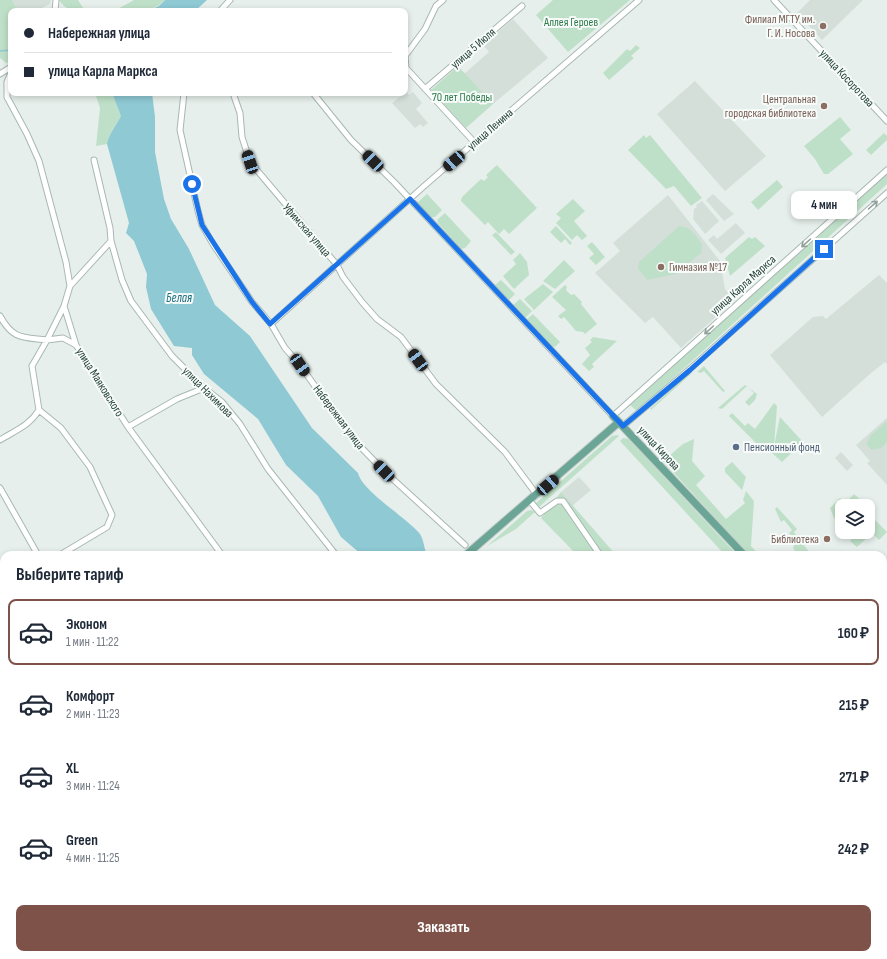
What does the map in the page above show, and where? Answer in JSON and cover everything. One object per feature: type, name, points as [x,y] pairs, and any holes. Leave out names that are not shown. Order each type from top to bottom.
[{"type":"main road","name":"улица Кирова","points":[[613,416],[740,551]]},
{"type":"main road","points":[[471,551],[621,424]]},
{"type":"street","points":[[223,8],[230,0]]},
{"type":"street","points":[[408,52],[425,29],[436,6],[443,0]]},
{"type":"street","name":"улица Ленина","points":[[270,324],[410,199],[639,0]]},
{"type":"street","name":"улица Косоротова","points":[[774,0],[887,121]]},
{"type":"street","name":"улица 5 Июля","points":[[425,89],[522,6]]},
{"type":"street","points":[[408,71],[475,143]]},
{"type":"street","points":[[8,80],[7,97],[28,134],[39,161],[66,262],[70,286]]},
{"type":"street","name":"Набережная улица","points":[[184,96],[180,130],[202,225],[252,302],[270,324],[285,348],[300,365],[351,437],[384,471],[465,545]]},
{"type":"street","name":"Уфимская улица","points":[[234,96],[240,113],[242,137],[250,162],[337,264],[343,277],[362,302],[377,319],[401,337],[436,384],[505,452],[537,494]]},
{"type":"street","name":"улица Кирова","points":[[315,96],[351,140],[410,199],[613,416]]},
{"type":"street","name":"улица Нахимова","points":[[94,160],[110,228],[111,241],[122,280],[131,301],[172,356],[204,388],[222,402],[240,424],[268,469],[333,551]]},
{"type":"street","name":"улица Карла Маркса","points":[[613,416],[887,170]]},
{"type":"street","points":[[621,424],[690,370],[887,192]]},
{"type":"street","points":[[66,551],[107,526],[112,515],[90,467],[62,428],[39,410],[32,366],[64,306],[70,286],[111,241]]},
{"type":"street","name":"улица Маяковского","points":[[64,306],[76,345],[128,427],[219,551]]},
{"type":"street","points":[[0,317],[6,326],[16,335],[47,340],[63,338],[76,345]]},
{"type":"street","points":[[128,427],[177,399],[204,388]]},
{"type":"street","points":[[0,440],[26,425],[32,420],[39,410]]},
{"type":"street","points":[[0,488],[36,551]]},
{"type":"street","points":[[530,501],[540,513],[557,501],[563,500],[597,551]]},
{"type":"shaded area","points":[[12,0],[51,0],[50,4],[42,8],[16,8]]},
{"type":"shaded area","name":"Филиал МГТУ им. Г. И. Носова","points":[[810,0],[863,0],[822,40],[797,13]]},
{"type":"shaded area","points":[[513,19],[548,58],[493,104],[464,74],[489,52],[483,45]]},
{"type":"shaded area","points":[[695,81],[766,156],[725,191],[657,114]]},
{"type":"shaded area","points":[[413,92],[422,103],[416,109],[428,123],[423,127],[420,124],[415,128],[392,103],[401,96],[408,96],[408,94],[409,95]]},
{"type":"shaded area","points":[[713,194],[734,214],[724,221],[706,200]]},
{"type":"shaded area","name":"Гимназия №17","points":[[668,195],[720,261],[725,289],[735,300],[681,348],[653,317],[645,323],[595,273],[620,251],[613,243]]},
{"type":"shaded area","points":[[702,201],[719,221],[705,234],[693,219],[694,209],[697,207],[696,205]]},
{"type":"shaded area","points":[[736,223],[745,233],[721,254],[708,240],[714,235],[717,239]]},
{"type":"shaded area","points":[[879,275],[887,283],[887,364],[885,362],[871,373],[822,417],[770,355],[813,317],[823,316],[826,319]]},
{"type":"shaded area","points":[[887,418],[887,485],[867,463],[870,461],[856,445]]},
{"type":"shaded area","points":[[841,452],[853,465],[847,471],[835,458]]},
{"type":"shaded area","points":[[579,477],[591,490],[572,506],[561,492]]},
{"type":"green space","points":[[0,0],[12,0],[16,8],[8,8],[8,63],[6,63],[0,58]]},
{"type":"green space","points":[[59,0],[78,0],[83,8],[67,8]]},
{"type":"green space","points":[[134,0],[165,0],[154,8],[119,8]]},
{"type":"green space","name":"Аллея Героев","points":[[553,0],[630,0],[568,52],[536,15]]},
{"type":"green space","points":[[636,45],[640,48],[631,56],[634,58],[609,80],[603,73],[627,49],[630,51]]},
{"type":"green space","name":"70 лет Победы","points":[[458,66],[493,104],[466,128],[431,90]]},
{"type":"green space","points":[[96,96],[113,96],[121,116],[111,133],[107,144],[96,146],[100,108]]},
{"type":"green space","points":[[840,117],[851,130],[840,139],[853,154],[828,174],[824,174],[815,159],[804,146]]},
{"type":"green space","points":[[884,133],[887,136],[887,140],[871,155],[866,150]]},
{"type":"green space","points":[[644,135],[646,138],[650,135],[702,198],[691,206],[674,186],[666,189],[628,150]]},
{"type":"green space","points":[[497,165],[537,208],[509,234],[504,229],[499,234],[488,222],[485,225],[461,201],[462,197],[481,179],[484,181],[488,177],[486,175]]},
{"type":"green space","points":[[887,174],[887,184],[637,411],[630,405]]},
{"type":"green space","points":[[777,180],[783,187],[758,210],[751,202]]},
{"type":"green space","points":[[427,194],[442,210],[435,217],[430,217],[417,203]]},
{"type":"green space","points":[[573,199],[585,211],[574,221],[587,236],[582,240],[577,235],[572,240],[556,223],[561,218],[556,214]]},
{"type":"green space","points":[[445,213],[471,241],[465,248],[461,249],[438,223],[437,220]]},
{"type":"green space","points":[[556,226],[572,243],[570,245],[565,239],[561,243],[550,232]]},
{"type":"green space","points":[[679,226],[687,228],[695,235],[702,244],[701,253],[676,274],[647,280],[638,269],[639,262]]},
{"type":"green space","points":[[496,232],[515,252],[511,255],[492,235]]},
{"type":"green space","points":[[749,237],[752,239],[755,237],[765,246],[730,276],[725,258]]},
{"type":"green space","points":[[592,242],[605,257],[596,265],[589,258],[594,254],[587,246]]},
{"type":"green space","points":[[520,253],[527,262],[529,275],[514,289],[503,276],[516,264],[513,260]]},
{"type":"green space","points":[[564,260],[575,271],[555,289],[543,281]]},
{"type":"green space","points":[[501,280],[515,294],[509,300],[495,285]]},
{"type":"green space","points":[[543,284],[553,292],[534,310],[524,299]]},
{"type":"green space","points":[[565,285],[567,287],[566,290],[571,295],[574,294],[582,302],[581,304],[597,324],[585,334],[583,332],[576,331],[564,317],[561,319],[558,316],[566,310],[552,297]]},
{"type":"green space","points":[[520,299],[532,311],[525,318],[513,305]]},
{"type":"green space","points":[[533,314],[560,342],[555,347],[551,346],[526,320]]},
{"type":"green space","points":[[593,337],[617,341],[592,364],[594,367],[589,371],[582,364],[590,355],[585,348],[592,342],[590,340]]},
{"type":"green space","points":[[704,366],[725,391],[723,392],[704,371],[701,373],[697,372]]},
{"type":"green space","points":[[690,373],[691,374],[651,410],[650,409]]},
{"type":"green space","points":[[745,385],[747,386],[722,409],[718,408]]},
{"type":"green space","points":[[749,388],[757,394],[755,400],[749,406],[745,402],[754,393]]},
{"type":"green space","points":[[774,403],[777,406],[774,446],[780,417],[803,442],[782,462],[761,443],[758,445],[729,416],[732,413],[745,426],[748,423],[755,429]]},
{"type":"green space","points":[[887,421],[887,442],[881,448],[872,450],[866,444],[871,435]]},
{"type":"green space","points":[[612,436],[619,436],[539,507],[536,503]]},
{"type":"green space","points":[[623,438],[629,439],[733,551],[721,551],[620,441]]},
{"type":"green space","points":[[694,439],[692,461],[705,476],[696,485],[726,519],[745,503],[743,500],[746,491],[754,501],[751,546],[755,551],[745,551],[663,461],[683,444]]},
{"type":"green space","points":[[732,462],[746,477],[742,490],[725,472],[725,468]]},
{"type":"green space","points":[[561,492],[613,551],[573,551],[541,518]]},
{"type":"green space","points":[[854,494],[860,499],[849,499]]},
{"type":"green space","points":[[835,503],[835,519],[834,518],[830,508]]},
{"type":"green space","points":[[777,507],[797,529],[794,532],[808,551],[795,551],[793,548],[795,541],[789,533],[792,530],[784,520],[781,522],[775,509]]},
{"type":"green space","points":[[531,510],[535,512],[516,529],[487,546],[527,511]]},
{"type":"green space","points":[[875,520],[887,532],[879,540],[875,536]]},
{"type":"green space","points":[[851,539],[866,539],[857,547],[850,541]]},
{"type":"water","points":[[165,0],[207,0],[198,8],[155,8]]},
{"type":"water","name":"Белая","points":[[113,96],[152,96],[155,117],[155,152],[164,199],[171,219],[189,249],[215,305],[250,336],[312,428],[358,473],[361,480],[376,496],[420,534],[425,551],[357,551],[341,537],[318,496],[286,465],[258,419],[204,374],[192,355],[192,348],[174,346],[151,309],[146,287],[147,274],[134,241],[126,233],[129,223],[107,144],[111,133],[121,116]]},
{"type":"waterway","points":[[0,51],[8,50]]},
{"type":"place","name":"Филиал МГТУ им. Г. И. Носова","points":[[823,26]]},
{"type":"place","name":"Центральная городская библиотека","points":[[824,106]]},
{"type":"place","name":"Гимназия №17","points":[[661,267]]},
{"type":"place","name":"Пенсионный фонд","points":[[736,447]]},
{"type":"place","name":"Библиотека","points":[[827,539]]},
{"type":"route","points":[[192,184],[202,225],[252,302],[270,324],[410,199],[623,426],[690,370],[824,249]]}]
